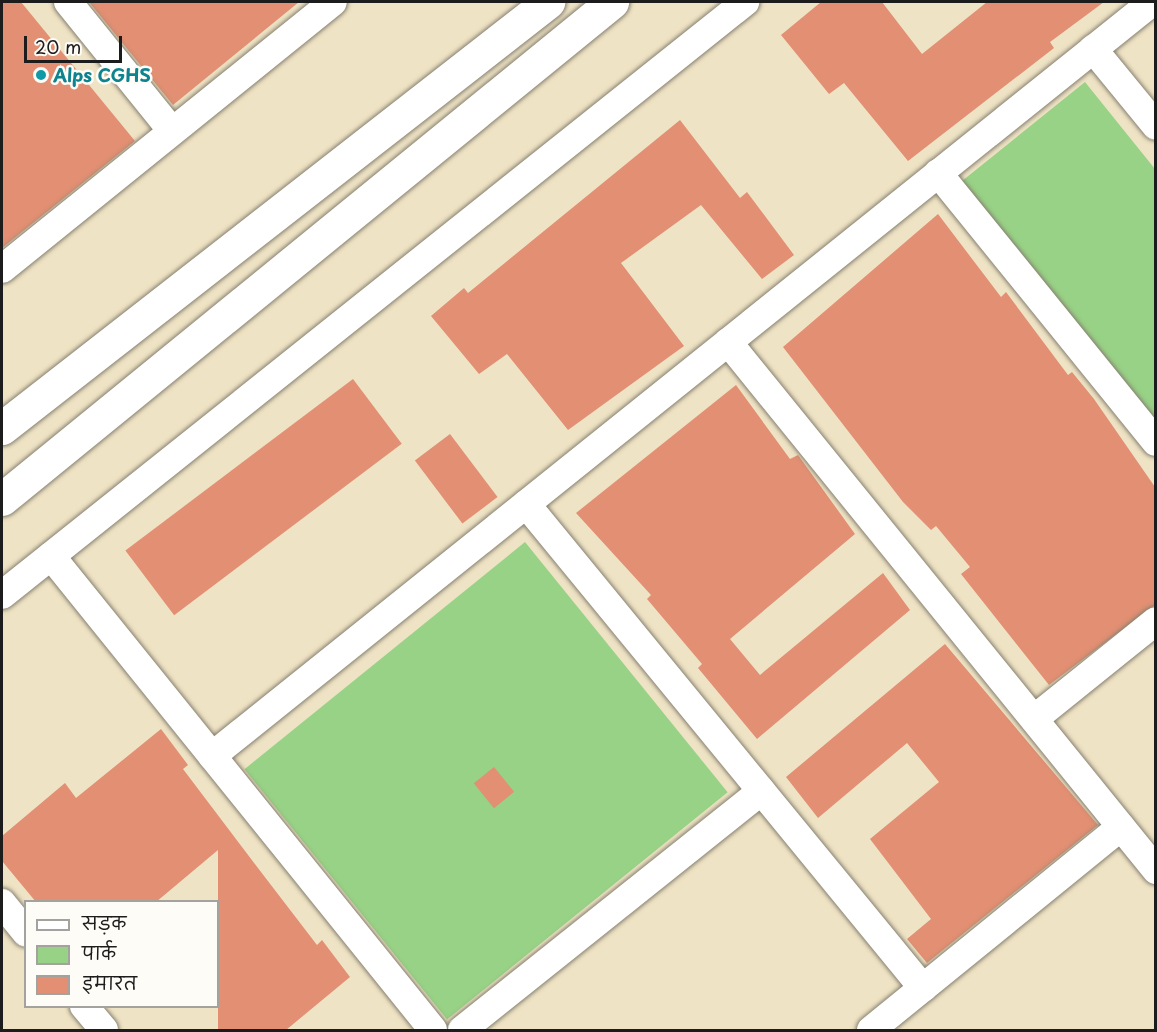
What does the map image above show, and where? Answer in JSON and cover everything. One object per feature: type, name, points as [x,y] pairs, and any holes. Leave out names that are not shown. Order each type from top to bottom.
[{"type":"street","points":[[68,2],[172,131]]},
{"type":"street","points":[[2,269],[333,2]]},
{"type":"street","points":[[2,428],[548,2]]},
{"type":"street","points":[[2,499],[612,2]]},
{"type":"street","points":[[2,596],[745,2]]},
{"type":"street","points":[[212,756],[1152,2]]},
{"type":"street","points":[[1093,49],[1155,126]]},
{"type":"street","points":[[938,173],[1155,442]]},
{"type":"street","points":[[728,342],[1155,870]]},
{"type":"street","points":[[526,504],[923,988]]},
{"type":"street","points":[[51,556],[433,1030]]},
{"type":"street","points":[[1034,719],[1155,621]]},
{"type":"street","points":[[462,1030],[761,791]]},
{"type":"street","points":[[871,1030],[1121,827]]},
{"type":"street","points":[[2,903],[24,930]]},
{"type":"street","points":[[86,1008],[104,1030]]},
{"type":"green space","points":[[1085,82],[1155,169],[1155,421],[962,181]]},
{"type":"green space","points":[[525,542],[728,792],[447,1019],[244,769]]},
{"type":"building","name":"Alps CGHS","points":[[2,2],[21,2],[135,141],[2,248]]},
{"type":"building","points":[[89,2],[299,2],[173,105]]},
{"type":"building","points":[[821,2],[882,2],[922,54],[987,2],[1104,2],[1050,42],[1054,48],[908,161],[844,83],[829,94],[781,35]]},
{"type":"building","points":[[680,120],[740,198],[747,192],[794,255],[762,279],[701,205],[621,263],[684,346],[568,430],[507,354],[479,374],[431,316],[464,288],[468,293]]},
{"type":"building","points":[[938,214],[1001,297],[1006,292],[1068,375],[1072,372],[1094,399],[1155,487],[1155,605],[1049,685],[961,574],[970,567],[936,526],[931,530],[903,502],[783,347]]},
{"type":"building","points":[[353,379],[402,444],[174,615],[125,551]]},
{"type":"building","points":[[736,385],[790,459],[798,455],[855,534],[730,639],[760,675],[883,573],[910,610],[757,739],[698,668],[702,664],[647,599],[651,595],[576,513]]},
{"type":"building","points":[[450,434],[498,497],[462,524],[415,460]]},
{"type":"building","points":[[945,644],[1098,825],[927,963],[907,939],[931,919],[870,839],[939,782],[907,743],[818,818],[786,777]]},
{"type":"building","points":[[161,729],[188,765],[183,769],[261,872],[317,945],[322,940],[350,977],[286,1030],[218,1030],[218,850],[158,900],[34,900],[2,861],[2,836],[65,783],[76,798]]},
{"type":"building","points":[[494,767],[514,792],[494,808],[474,783]]},
{"type":"place","name":"Alps CGHS","points":[[41,75]]}]
